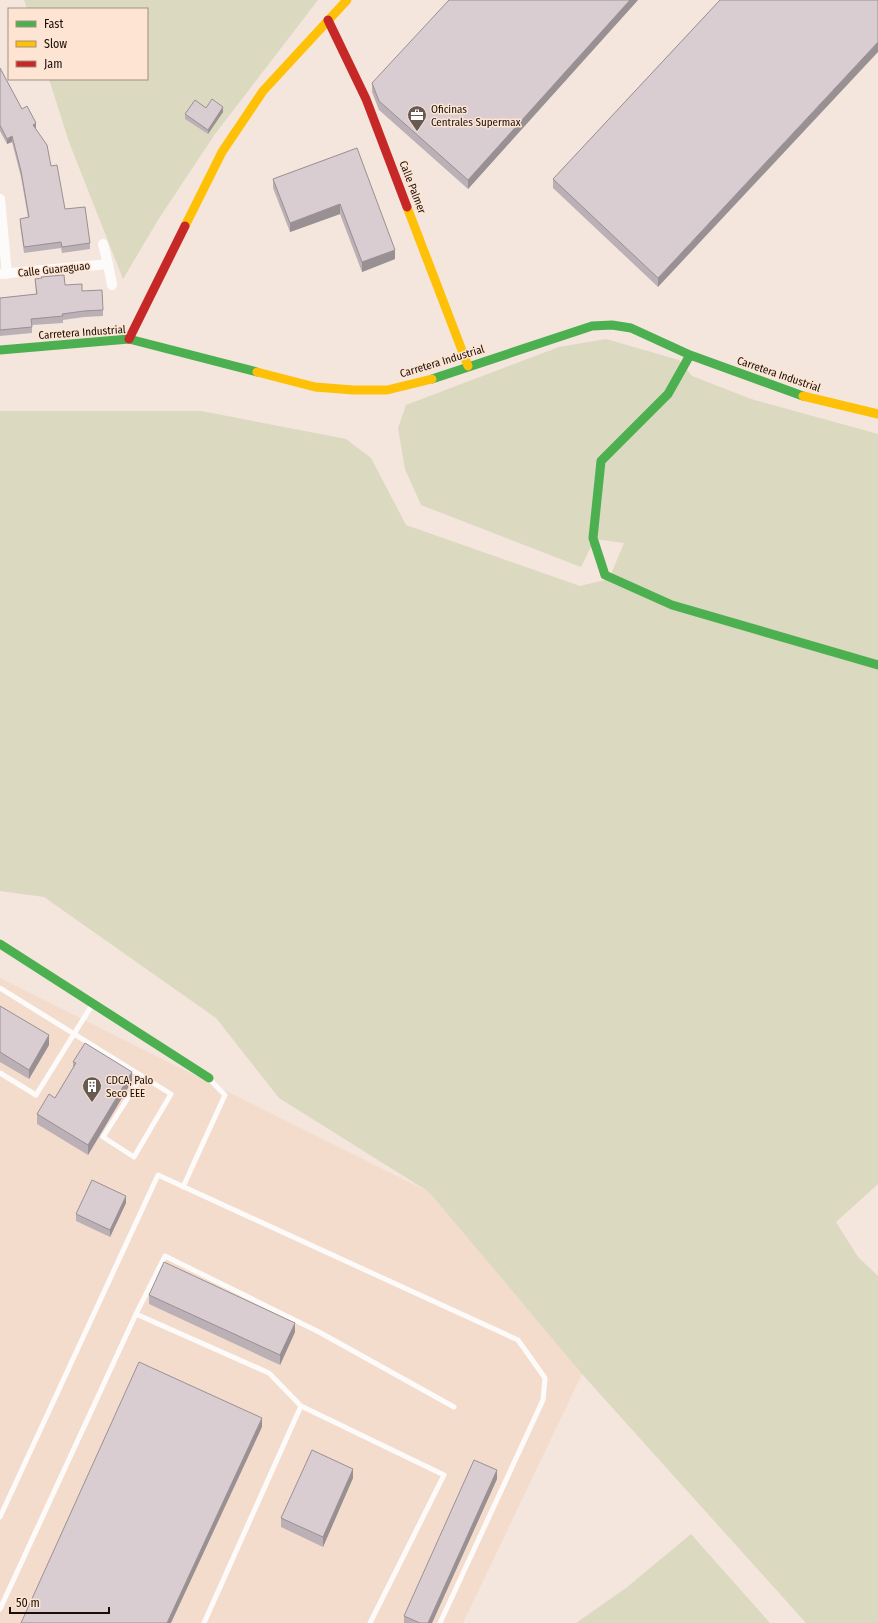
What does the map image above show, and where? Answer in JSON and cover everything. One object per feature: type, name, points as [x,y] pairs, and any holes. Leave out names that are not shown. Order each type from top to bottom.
[{"type":"street","points":[[129,339],[222,152],[263,90],[347,0]]},
{"type":"street","name":"Calle Palmer","points":[[328,20],[366,99],[468,366]]},
{"type":"street","points":[[0,199],[4,274]]},
{"type":"street","points":[[103,244],[112,285]]},
{"type":"street","name":"Calle Guaraguao","points":[[4,274],[108,264]]},
{"type":"street","name":"Carretera Industrial","points":[[0,350],[129,339],[315,388],[387,390],[420,383],[592,326],[612,325],[631,328],[690,355],[808,398],[878,414]]},
{"type":"street","points":[[690,355],[668,394],[601,461],[592,538],[605,575],[672,605],[878,665]]},
{"type":"street","points":[[0,944],[208,1078]]},
{"type":"lane","points":[[0,988],[74,1034],[142,1076],[171,1094],[134,1157],[103,1137],[142,1076]]},
{"type":"lane","points":[[0,1073],[36,1095],[93,1004]]},
{"type":"lane","points":[[183,1187],[225,1095],[208,1078]]},
{"type":"lane","points":[[0,1517],[158,1175],[518,1340],[544,1378],[543,1400],[440,1623]]},
{"type":"lane","points":[[0,1609],[136,1314],[165,1256],[318,1332],[454,1407]]},
{"type":"lane","points":[[136,1314],[269,1373],[301,1406],[444,1475],[370,1623]]},
{"type":"lane","points":[[204,1623],[301,1406]]},
{"type":"shaded area","points":[[24,0],[318,0],[215,134],[158,220],[123,279],[69,142],[49,80],[148,80],[148,8],[27,8]]},
{"type":"shaded area","points":[[606,339],[679,360],[692,376],[751,399],[878,434],[878,1184],[836,1222],[858,1257],[878,1276],[878,1623],[806,1623],[582,1374],[429,1192],[279,1098],[216,1018],[44,897],[0,891],[0,411],[201,411],[346,439],[371,458],[406,525],[580,586],[609,579],[624,543],[595,539],[581,567],[421,505],[405,469],[398,428],[406,405],[559,347]]},
{"type":"shaded area","points":[[0,978],[429,1192],[582,1374],[463,1623],[0,1623]]},
{"type":"shaded area","points":[[691,1534],[770,1623],[576,1623],[626,1588]]},
{"type":"building","points":[[449,0],[630,0],[468,180],[379,101],[372,83]]},
{"type":"building","points":[[720,0],[878,0],[878,42],[658,278],[553,179]]},
{"type":"building","points":[[0,68],[22,109],[27,106],[36,123],[33,125],[47,145],[51,166],[57,165],[65,209],[85,207],[90,243],[62,247],[61,242],[24,247],[20,219],[29,217],[21,171],[12,136],[7,139],[0,125]]},
{"type":"building","points":[[212,99],[223,107],[208,130],[185,114],[195,100],[206,108]]},
{"type":"building","points":[[357,148],[395,250],[362,262],[340,204],[290,223],[273,179]]},
{"type":"building","points":[[64,275],[65,285],[82,284],[82,291],[102,290],[103,310],[84,311],[62,314],[63,316],[31,319],[32,327],[0,330],[0,298],[37,294],[35,279]]},
{"type":"building","points":[[0,1006],[49,1035],[29,1070],[0,1052]]},
{"type":"building","name":"CDCA, Palo Seco EEE","points":[[85,1043],[132,1072],[88,1145],[37,1114],[49,1094],[55,1098],[76,1063],[73,1062]]},
{"type":"building","points":[[92,1180],[126,1196],[110,1230],[76,1214]]},
{"type":"building","points":[[164,1262],[295,1323],[280,1355],[149,1295]]},
{"type":"building","points":[[139,1362],[262,1418],[167,1623],[21,1623]]},
{"type":"building","points":[[312,1450],[353,1469],[323,1537],[281,1518]]},
{"type":"building","points":[[474,1460],[497,1470],[428,1623],[420,1623],[404,1616]]},
{"type":"traffic: fast","points":[[432,379],[592,326],[612,325],[631,328],[690,355],[803,396]]},
{"type":"traffic: fast","points":[[0,350],[129,339],[257,372]]},
{"type":"traffic: fast","points":[[690,355],[668,394],[601,461],[593,538],[605,575],[672,605],[878,665]]},
{"type":"traffic: fast","points":[[0,944],[209,1078]]},
{"type":"traffic: slow","points":[[185,226],[222,152],[263,91],[347,0]]},
{"type":"traffic: slow","points":[[407,207],[468,366]]},
{"type":"traffic: slow","points":[[257,372],[315,387],[353,390],[387,390],[432,379]]},
{"type":"traffic: slow","points":[[803,396],[878,414]]},
{"type":"traffic: jam","points":[[328,20],[366,99],[407,207]]},
{"type":"traffic: jam","points":[[129,339],[185,226]]},
{"type":"place","name":"Oficinas Centrales Supermax","points":[[417,132]]},
{"type":"place","name":"CDCA, Palo Seco EEE","points":[[92,1103]]}]
